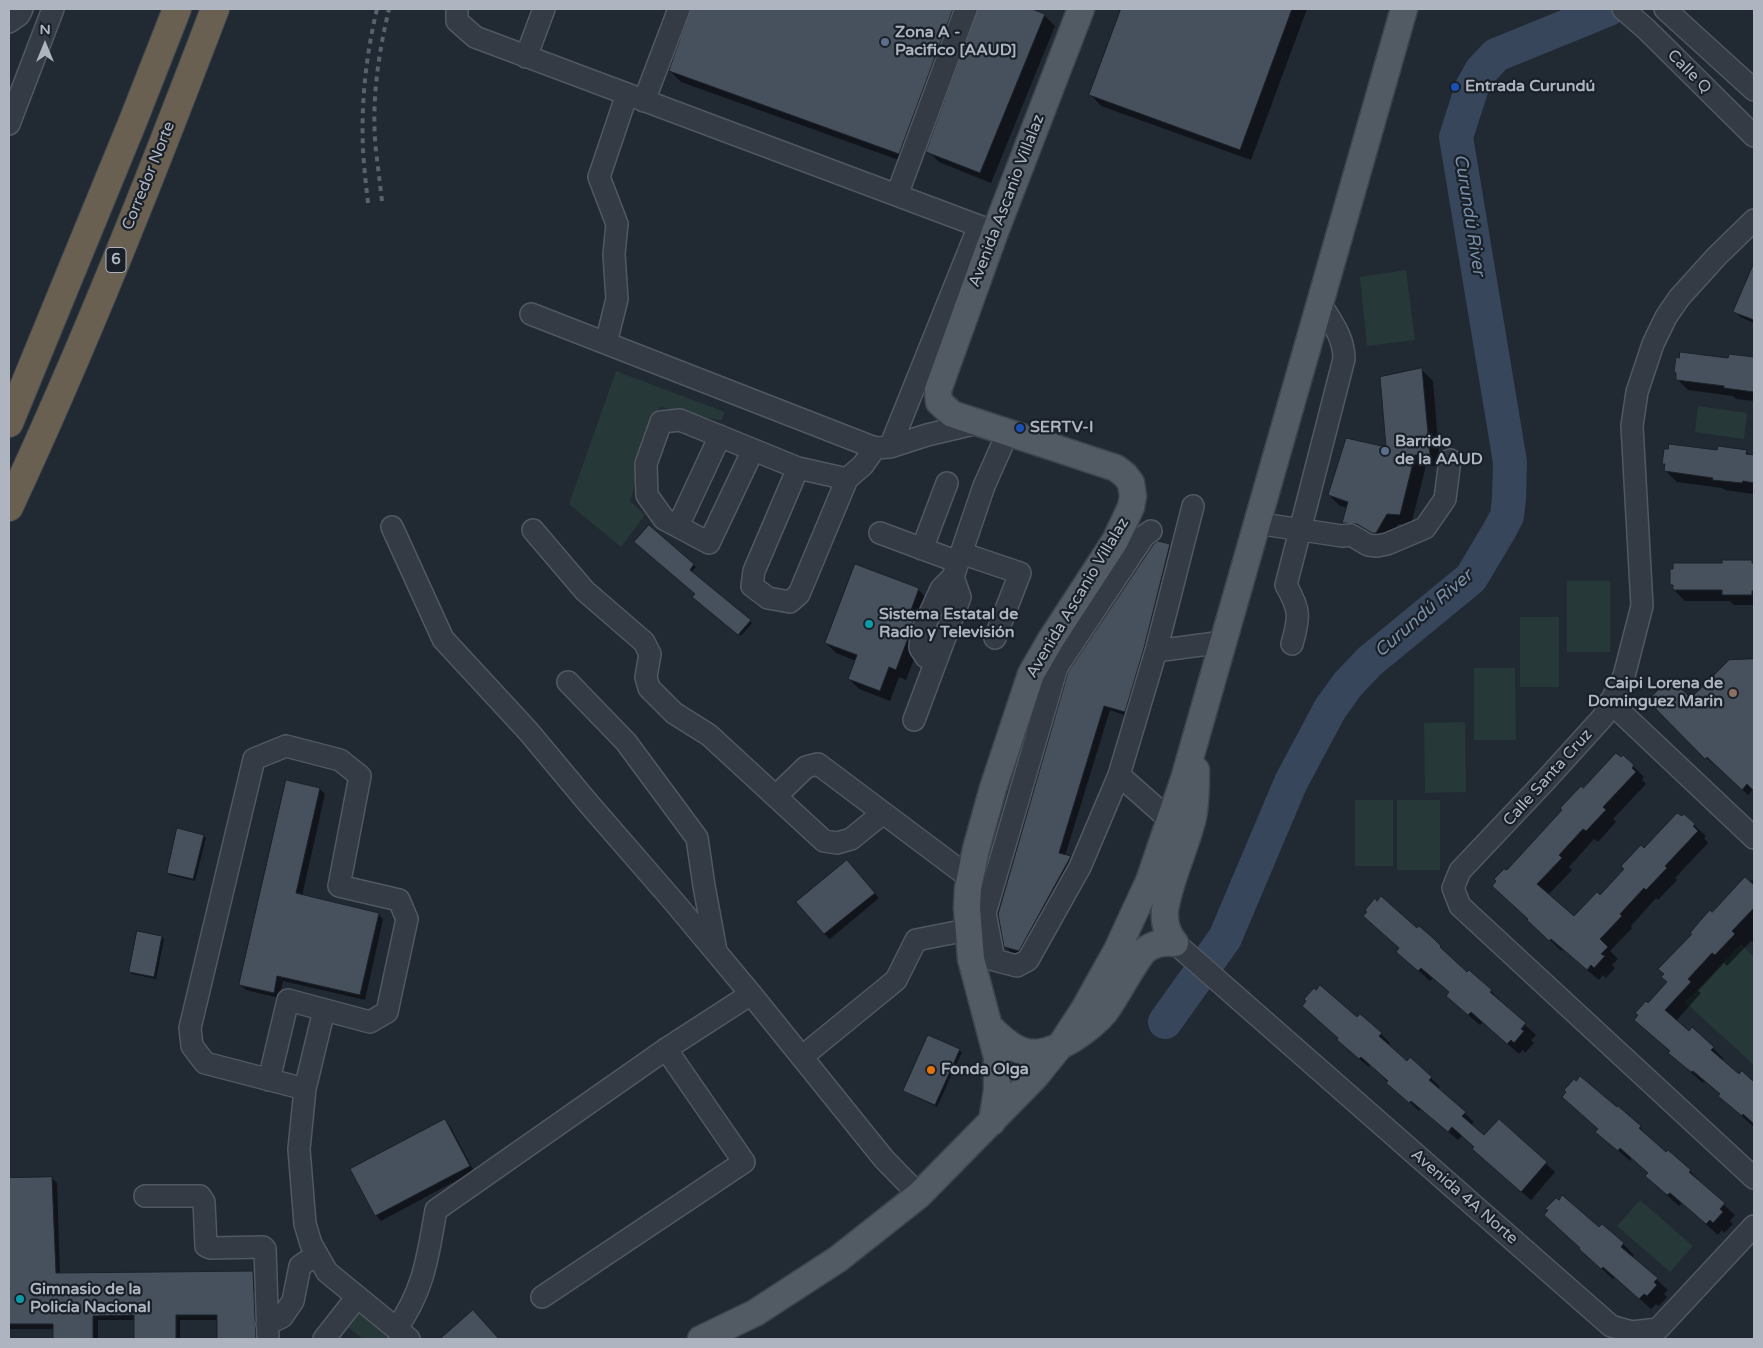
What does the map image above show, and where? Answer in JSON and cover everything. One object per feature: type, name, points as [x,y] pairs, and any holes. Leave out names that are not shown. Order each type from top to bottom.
[{"type":"highway","name":"6","points":[[9,423],[177,9]]},
{"type":"highway","name":"Corredor Norte","points":[[9,507],[103,290],[215,9]]},
{"type":"main road","name":"Avenida Ascanio Villalaz","points":[[992,1122],[997,1090],[996,1057],[970,959],[966,908],[976,849],[993,788],[1032,674],[1050,641],[1105,558],[1125,523],[1134,496],[1131,483],[1125,474],[1116,468],[952,414],[939,402],[938,390],[987,229],[1081,9]]},
{"type":"main road","points":[[701,1339],[755,1313],[838,1259],[919,1195],[1030,1082],[1060,1046],[1083,1011],[1125,934],[1149,881],[1171,821],[1404,16]]},
{"type":"main road","points":[[1179,946],[1170,938],[1165,911],[1195,808],[1196,737]]},
{"type":"main road","points":[[989,1026],[1009,1044],[1026,1052],[1046,1052],[1083,1032],[1098,1020],[1144,951],[1149,947],[1159,943],[1179,946]]},
{"type":"street","points":[[9,22],[19,15],[22,9]]},
{"type":"street","points":[[457,9],[457,21],[475,37],[987,229],[882,448],[847,479],[799,594],[790,602],[768,598],[752,586],[754,571],[798,468]]},
{"type":"street","points":[[526,57],[544,9]]},
{"type":"street","points":[[606,343],[617,299],[614,254],[617,224],[599,177],[679,9]]},
{"type":"street","points":[[897,195],[966,9]]},
{"type":"street","name":"Calle Q","points":[[1623,9],[1646,29],[1754,136]]},
{"type":"street","points":[[9,124],[49,13]]},
{"type":"street","name":"Calle Q","points":[[1670,13],[1754,90]]},
{"type":"street","name":"Calle Santa Cruz","points":[[1754,220],[1679,298],[1653,344],[1637,392],[1632,426],[1642,606],[1624,676],[1603,717],[1460,871],[1453,888],[1460,906],[1754,1178]]},
{"type":"street","points":[[1292,644],[1299,621],[1295,600],[1286,584],[1344,359],[1344,348],[1340,336],[1320,303]]},
{"type":"street","points":[[531,314],[882,448],[927,434],[978,423]]},
{"type":"street","points":[[753,450],[709,543],[664,519],[647,495],[646,464],[661,422],[680,420],[798,468],[847,479]]},
{"type":"street","points":[[914,720],[960,598],[958,564],[984,486],[1008,432]]},
{"type":"street","points":[[678,526],[720,436]]},
{"type":"street","points":[[1256,523],[1342,536],[1351,535],[1368,545],[1387,544],[1425,528],[1445,499],[1450,460]]},
{"type":"street","points":[[922,549],[947,483]]},
{"type":"street","points":[[1151,531],[1144,536],[1057,667],[985,913],[994,960],[1017,966],[1028,960],[1080,867],[1119,775],[1156,651],[1193,506]]},
{"type":"street","points":[[1125,523],[1184,542]]},
{"type":"street","points":[[392,527],[443,639],[528,730],[803,1056],[884,1159],[919,1195]]},
{"type":"street","points":[[534,530],[585,591],[644,642],[650,654],[646,677],[649,688],[674,713],[709,735],[824,841],[837,843],[851,839],[883,813]]},
{"type":"street","points":[[880,533],[958,564],[1020,573],[995,638]]},
{"type":"street","points":[[1156,651],[1223,642]]},
{"type":"street","points":[[568,682],[626,742],[697,838],[717,953]]},
{"type":"street","points":[[1610,702],[1754,838]]},
{"type":"street","points":[[269,1080],[288,1000],[370,1022],[387,1012],[407,919],[399,900],[339,886],[360,776],[340,760],[286,746],[254,759],[190,1028],[192,1046],[205,1063],[269,1080],[305,1089]]},
{"type":"street","points":[[776,796],[806,767],[818,764],[970,878]]},
{"type":"street","points":[[1119,775],[1171,821]]},
{"type":"street","points":[[803,1056],[896,980],[916,940],[968,930]]},
{"type":"street","name":"Avenida 4A Norte","points":[[1179,946],[1611,1326],[1632,1332],[1658,1329],[1754,1226]]},
{"type":"street","points":[[324,1010],[305,1089],[298,1148],[305,1224],[311,1244],[327,1272],[403,1334],[409,1311],[425,1273],[436,1210],[666,1049],[751,994]]},
{"type":"street","points":[[542,1297],[744,1162],[666,1049]]},
{"type":"street","points":[[145,1196],[200,1196],[204,1202],[206,1246],[211,1248],[266,1249],[268,1332]]},
{"type":"street","points":[[268,1332],[293,1301],[300,1266],[317,1254]]},
{"type":"street","points":[[324,1339],[357,1297]]},
{"type":"shaded area","points":[[1406,270],[1415,340],[1367,346],[1360,277]]},
{"type":"shaded area","points":[[616,371],[725,412],[721,421],[660,407],[630,501],[645,515],[621,547],[569,504]]},
{"type":"shaded area","points":[[1698,406],[1747,413],[1744,439],[1695,432]]},
{"type":"shaded area","points":[[1567,581],[1610,581],[1610,652],[1567,652]]},
{"type":"shaded area","points":[[1520,617],[1559,617],[1559,687],[1520,687]]},
{"type":"shaded area","points":[[1474,668],[1515,668],[1516,740],[1474,740]]},
{"type":"shaded area","points":[[1465,722],[1466,792],[1425,793],[1424,723]]},
{"type":"shaded area","points":[[1355,800],[1393,800],[1393,866],[1355,866]]},
{"type":"shaded area","points":[[1397,800],[1440,800],[1440,870],[1397,870]]},
{"type":"shaded area","points":[[1741,944],[1754,957],[1754,1065],[1685,1002]]},
{"type":"shaded area","points":[[1640,1200],[1693,1246],[1670,1272],[1617,1226]]},
{"type":"shaded area","points":[[355,1308],[395,1339],[363,1339],[344,1324]]},
{"type":"building","points":[[691,9],[953,9],[899,154],[669,71]]},
{"type":"building","points":[[978,9],[1032,9],[1045,14],[980,173],[926,152]]},
{"type":"building","points":[[1121,9],[1292,9],[1240,150],[1089,95]]},
{"type":"building","points":[[1754,263],[1754,320],[1733,312]]},
{"type":"building","points":[[1680,352],[1728,358],[1729,354],[1754,357],[1754,392],[1676,380],[1676,373],[1674,372],[1676,357],[1679,358]]},
{"type":"building","name":"Barrido de la AAUD","points":[[1422,368],[1430,455],[1415,455],[1400,515],[1387,514],[1376,533],[1372,533],[1357,524],[1342,523],[1348,502],[1328,495],[1346,438],[1386,447],[1380,377]]},
{"type":"building","points":[[1669,444],[1717,450],[1718,446],[1747,450],[1746,454],[1754,455],[1754,483],[1712,480],[1713,478],[1664,471],[1665,464],[1662,464],[1664,449],[1668,449]]},
{"type":"building","points":[[649,525],[694,564],[690,570],[751,620],[738,635],[692,597],[695,594],[634,542]]},
{"type":"building","points":[[1158,541],[1170,544],[1144,648],[1125,712],[1104,706],[1059,853],[1071,856],[1019,951],[1004,947],[998,914],[1068,672],[1153,545]]},
{"type":"building","points":[[1722,560],[1752,560],[1752,563],[1754,563],[1754,591],[1752,591],[1752,595],[1722,595],[1722,590],[1673,590],[1673,585],[1670,585],[1670,569],[1673,569],[1673,563],[1722,563]]},
{"type":"building","name":"Sistema Estatal de Radio y Televisión","points":[[855,564],[919,588],[910,613],[916,615],[896,670],[889,667],[880,691],[848,679],[857,655],[825,643]]},
{"type":"building","points":[[1754,659],[1754,791],[1747,784],[1742,790],[1707,757],[1705,759],[1650,703],[1654,698],[1652,696],[1663,685],[1665,687],[1672,680],[1691,698],[1729,660]]},
{"type":"building","points":[[1616,753],[1621,757],[1623,755],[1634,765],[1632,768],[1636,772],[1603,807],[1606,810],[1586,831],[1583,829],[1559,855],[1562,858],[1537,884],[1574,916],[1597,892],[1600,895],[1624,869],[1621,866],[1641,845],[1644,848],[1677,813],[1682,816],[1684,814],[1695,824],[1693,826],[1698,831],[1665,866],[1667,868],[1646,890],[1644,888],[1620,914],[1622,916],[1600,939],[1608,947],[1601,954],[1605,956],[1594,968],[1591,965],[1587,970],[1551,939],[1549,941],[1492,886],[1496,881],[1494,879],[1504,869],[1507,870],[1562,810],[1560,808],[1581,786],[1583,788]]},
{"type":"building","points":[[286,780],[320,788],[296,893],[379,913],[360,995],[277,976],[274,993],[239,985]]},
{"type":"building","points":[[177,828],[204,835],[193,879],[167,873]]},
{"type":"building","points":[[847,860],[875,893],[824,934],[796,902]]},
{"type":"building","points":[[1745,877],[1754,885],[1754,908],[1732,931],[1735,934],[1715,955],[1712,953],[1688,979],[1691,982],[1665,1010],[1689,1031],[1692,1027],[1714,1047],[1711,1050],[1739,1074],[1742,1071],[1754,1082],[1754,1124],[1718,1096],[1720,1094],[1693,1071],[1691,1072],[1668,1053],[1670,1051],[1634,1020],[1638,1015],[1635,1013],[1646,1001],[1648,1003],[1667,982],[1661,977],[1664,974],[1658,969],[1692,934],[1690,933],[1710,910],[1712,912]]},
{"type":"building","points":[[1381,896],[1417,928],[1419,926],[1433,938],[1467,972],[1469,970],[1492,990],[1490,992],[1526,1023],[1521,1029],[1524,1031],[1514,1043],[1511,1040],[1507,1044],[1471,1012],[1468,1015],[1446,996],[1449,992],[1421,968],[1418,971],[1396,952],[1399,948],[1363,916],[1367,912],[1365,910],[1375,898],[1377,901]]},
{"type":"building","points":[[137,931],[162,936],[154,977],[129,972]]},
{"type":"building","points":[[1320,985],[1357,1017],[1360,1014],[1373,1025],[1382,1033],[1379,1036],[1407,1061],[1410,1057],[1432,1077],[1429,1080],[1466,1112],[1462,1116],[1484,1135],[1499,1119],[1547,1162],[1521,1192],[1472,1149],[1474,1147],[1452,1127],[1448,1132],[1411,1101],[1409,1103],[1386,1083],[1388,1081],[1361,1057],[1359,1059],[1337,1040],[1338,1038],[1302,1006],[1306,1001],[1304,999],[1314,988],[1316,990]]},
{"type":"building","name":"Fonda Olga","points":[[928,1035],[960,1049],[935,1105],[903,1091]]},
{"type":"building","points":[[1580,1076],[1641,1126],[1639,1128],[1666,1152],[1668,1150],[1691,1170],[1689,1172],[1725,1203],[1720,1209],[1723,1212],[1713,1223],[1710,1220],[1706,1224],[1670,1193],[1667,1195],[1645,1176],[1648,1173],[1620,1148],[1618,1151],[1595,1132],[1598,1129],[1562,1097],[1566,1092],[1564,1090],[1574,1079],[1576,1081]]},
{"type":"building","points":[[445,1119],[470,1166],[375,1216],[350,1169]]},
{"type":"building","points":[[52,1177],[56,1273],[253,1271],[256,1339],[217,1339],[217,1315],[176,1315],[176,1339],[134,1339],[134,1315],[93,1316],[93,1339],[53,1339],[53,1324],[9,1324],[9,1178]]},
{"type":"building","points":[[1562,1195],[1599,1227],[1602,1224],[1615,1235],[1624,1243],[1621,1247],[1658,1278],[1654,1282],[1657,1285],[1647,1296],[1644,1294],[1639,1299],[1603,1267],[1601,1269],[1544,1215],[1548,1210],[1545,1209],[1556,1198],[1559,1200]]},
{"type":"building","points":[[473,1310],[499,1339],[440,1339]]},
{"type":"waterway","name":"Curundú River","points":[[1165,1022],[1225,938],[1291,782],[1330,709],[1348,684],[1370,661],[1471,578],[1507,516],[1510,462],[1456,137],[1472,87],[1481,71],[1496,55],[1609,9]]},
{"type":"railway","points":[[368,203],[363,150],[363,114],[367,61],[377,9]]},
{"type":"railway","points":[[382,201],[374,115],[376,80],[389,9]]},
{"type":"place","name":"Zona A - Pacìfico [AAUD]","points":[[885,42]]},
{"type":"place","name":"Entrada Curundú","points":[[1455,87]]},
{"type":"place","name":"SERTV-I","points":[[1020,428]]},
{"type":"place","name":"Barrido de la AAUD","points":[[1385,451]]},
{"type":"place","name":"Sistema Estatal de Radio y Televisión","points":[[869,624]]},
{"type":"place","name":"Caipi Lorena de Dominguez Marin","points":[[1733,693]]},
{"type":"place","name":"Fonda Olga","points":[[931,1070]]},
{"type":"place","name":"Gimnasio de la Policía Nacional","points":[[20,1299]]}]
